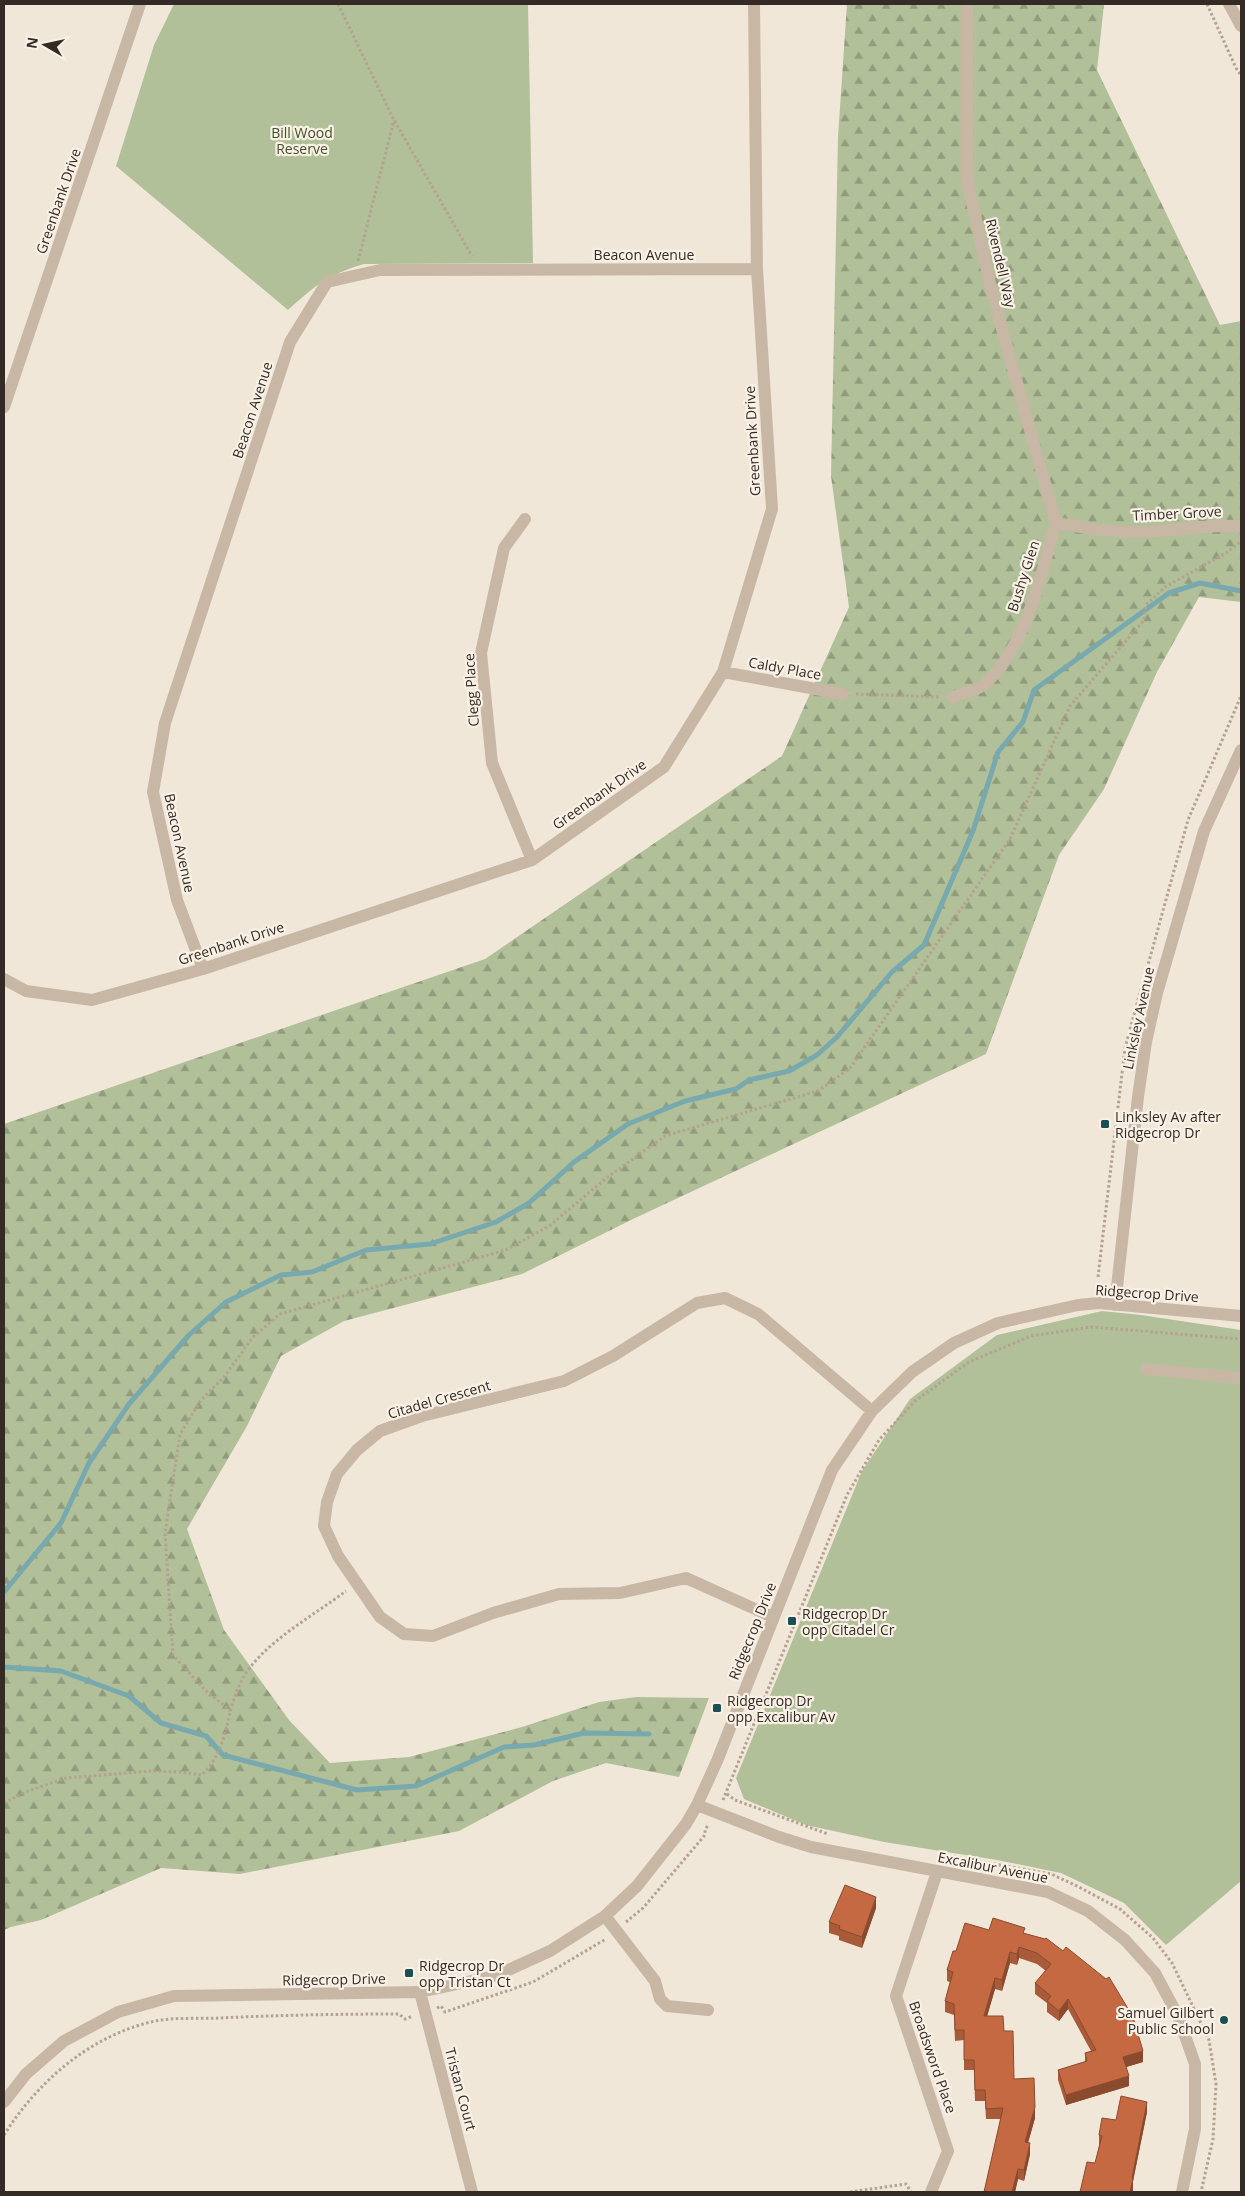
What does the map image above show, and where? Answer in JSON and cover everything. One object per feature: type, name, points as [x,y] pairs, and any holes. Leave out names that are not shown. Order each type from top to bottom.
[{"type":"street","name":"Greenbank Drive","points":[[4,407],[140,4]]},
{"type":"street","name":"Greenbank Drive","points":[[4,979],[26,991],[92,1000],[203,968],[532,860],[664,767],[723,672],[772,509],[757,269],[754,4]]},
{"type":"street","name":"Rivendell Way","points":[[967,4],[967,179],[992,293],[1056,523]]},
{"type":"street","points":[[1230,4],[1241,26]]},
{"type":"street","name":"Beacon Avenue","points":[[203,968],[177,900],[153,792],[165,723],[290,342],[327,282],[380,270],[757,269]]},
{"type":"street","name":"Clegg Place","points":[[525,519],[504,548],[481,653],[492,762],[532,860]]},
{"type":"street","name":"Timber Grove","points":[[1056,523],[1106,530],[1140,532],[1216,524],[1241,526]]},
{"type":"street","name":"Bushy Glen","points":[[953,697],[984,685],[1009,654],[1032,606],[1056,523]]},
{"type":"street","name":"Caldy Place","points":[[723,672],[843,694]]},
{"type":"street","name":"Linksley Avenue","points":[[1115,1305],[1138,1097],[1146,1042],[1157,993],[1204,831],[1241,750]]},
{"type":"street","name":"Citadel Crescent","points":[[773,1617],[686,1578],[620,1592],[559,1594],[493,1613],[434,1636],[404,1634],[380,1617],[338,1556],[324,1526],[327,1502],[337,1474],[357,1450],[380,1431],[422,1416],[564,1381],[613,1356],[697,1303],[725,1298],[758,1314],[829,1372],[872,1411]]},
{"type":"street","name":"Ridgecrop Drive","points":[[4,2102],[26,2074],[64,2041],[118,2012],[174,1996],[420,1992],[495,1976],[550,1951],[605,1916],[637,1886],[686,1824],[717,1761],[832,1470],[872,1411],[912,1372],[954,1344],[998,1323],[1078,1305],[1115,1305],[1241,1316]]},
{"type":"street","points":[[1146,1368],[1241,1378]]},
{"type":"street","name":"Excalibur Avenue","points":[[697,1805],[811,1847],[1048,1892],[1088,1911],[1125,1940],[1155,1973],[1178,2016],[1195,2064],[1195,2129],[1182,2192]]},
{"type":"street","name":"Broadsword Place","points":[[931,2192],[948,2151],[896,1996],[937,1872]]},
{"type":"street","points":[[605,1916],[655,1981],[660,1999],[667,2006],[708,2010]]},
{"type":"street","name":"Tristan Court","points":[[420,1992],[472,2192]]},
{"type":"path","points":[[338,4],[394,120],[480,269]]},
{"type":"path","points":[[1208,4],[1236,68],[1241,75]]},
{"type":"path","points":[[354,276],[394,120]]},
{"type":"path","points":[[231,1711],[204,1689],[173,1655],[165,1533],[180,1434],[201,1400],[224,1377],[253,1337],[280,1314],[506,1250],[549,1226],[609,1176],[665,1136],[818,1091],[850,1068],[1010,839],[1070,706],[1144,620],[1146,605],[1166,587],[1226,554],[1241,540]]},
{"type":"path","points":[[843,694],[953,697]]},
{"type":"path","points":[[4,2135],[32,2096],[56,2072],[99,2043],[123,2032],[156,2021],[268,2015],[399,2014],[405,2019],[441,2006],[445,2012],[532,1982],[599,1945],[643,1908],[705,1835],[704,1830],[727,1794],[847,1494],[879,1440],[915,1401],[969,1362],[1031,1336],[1091,1327],[1241,1339]]},
{"type":"path","points":[[4,1803],[28,1791],[66,1778],[150,1771],[202,1775],[213,1764],[224,1741],[241,1681],[256,1660],[270,1646],[356,1583]]},
{"type":"path","points":[[727,1794],[736,1800],[836,1836]]},
{"type":"path","points":[[954,1857],[1051,1874],[1077,1886],[1120,1909],[1153,1938],[1172,1963],[1209,2040],[1216,2084],[1213,2139],[1201,2192]]},
{"type":"path","points":[[850,2192],[906,2184],[911,2192]]},
{"type":"green space","name":"Bill Wood Reserve","points":[[174,4],[528,4],[533,263],[364,264],[331,277],[306,294],[288,310],[116,166],[154,45]]},
{"type":"green space","points":[[847,4],[1104,4],[1097,70],[1220,325],[1241,321],[1241,602],[1199,597],[1157,672],[1104,789],[1059,855],[986,1054],[633,1219],[522,1274],[344,1321],[281,1356],[247,1426],[187,1529],[224,1630],[289,1720],[330,1763],[409,1757],[522,1727],[599,1702],[636,1697],[709,1698],[679,1777],[606,1763],[553,1781],[459,1831],[240,1874],[161,1868],[41,1920],[4,1930],[4,1124],[485,959],[782,756],[849,607],[831,476],[838,137]]},
{"type":"green space","points":[[1102,1311],[1241,1330],[1241,1881],[1166,1945],[1124,1903],[1061,1873],[997,1860],[884,1842],[806,1825],[744,1799],[736,1778],[862,1471],[910,1399],[997,1335]]},
{"type":"building","points":[[845,1885],[876,1897],[862,1937],[839,1929],[840,1926],[829,1922]]},
{"type":"building","points":[[993,1918],[1025,1928],[1023,1933],[1046,1938],[1063,1951],[1066,1947],[1106,1979],[1109,1977],[1133,2017],[1143,2051],[1123,2057],[1129,2076],[1066,2095],[1058,2070],[1087,2061],[1085,2053],[1096,2050],[1068,1999],[1059,2011],[1047,2001],[1051,1996],[1035,1983],[1051,1964],[1037,1953],[1019,1947],[1017,1954],[1010,1952],[1002,1980],[995,1978],[984,2016],[1003,2016],[1004,2031],[1013,2031],[1014,2079],[1034,2078],[1035,2107],[1025,2142],[1030,2143],[1024,2170],[1018,2169],[1012,2192],[984,2192],[1003,2108],[986,2109],[985,2090],[975,2090],[974,2060],[964,2060],[964,2030],[955,2030],[954,2004],[945,2001],[953,1972],[947,1970],[953,1951],[956,1951],[965,1923],[989,1930]]},
{"type":"building","points":[[1121,2096],[1147,2102],[1130,2192],[1080,2192],[1087,2162],[1095,2163],[1102,2136],[1099,2135],[1102,2118],[1116,2120]]},
{"type":"waterway","points":[[4,1592],[61,1523],[89,1463],[129,1404],[189,1335],[226,1302],[281,1275],[312,1272],[366,1250],[430,1244],[496,1222],[529,1203],[574,1162],[628,1124],[685,1101],[736,1089],[749,1080],[789,1071],[817,1055],[837,1037],[892,972],[924,945],[973,831],[998,752],[1023,722],[1034,690],[1169,593],[1200,583],[1241,591]]},
{"type":"waterway","points":[[4,1667],[61,1671],[129,1696],[161,1723],[206,1736],[223,1755],[357,1790],[416,1786],[504,1747],[534,1745],[584,1733],[649,1734]]},
{"type":"place","name":"Linksley Av after Ridgecrop Dr","points":[[1105,1124]]},
{"type":"place","name":"Ridgecrop Dr opp Citadel Cr","points":[[792,1621]]},
{"type":"place","name":"Ridgecrop Dr opp Excalibur Av","points":[[717,1708]]},
{"type":"place","name":"Ridgecrop Dr opp Tristan Ct","points":[[409,1973]]},
{"type":"place","name":"Samuel Gilbert Public School","points":[[1224,2020]]}]
